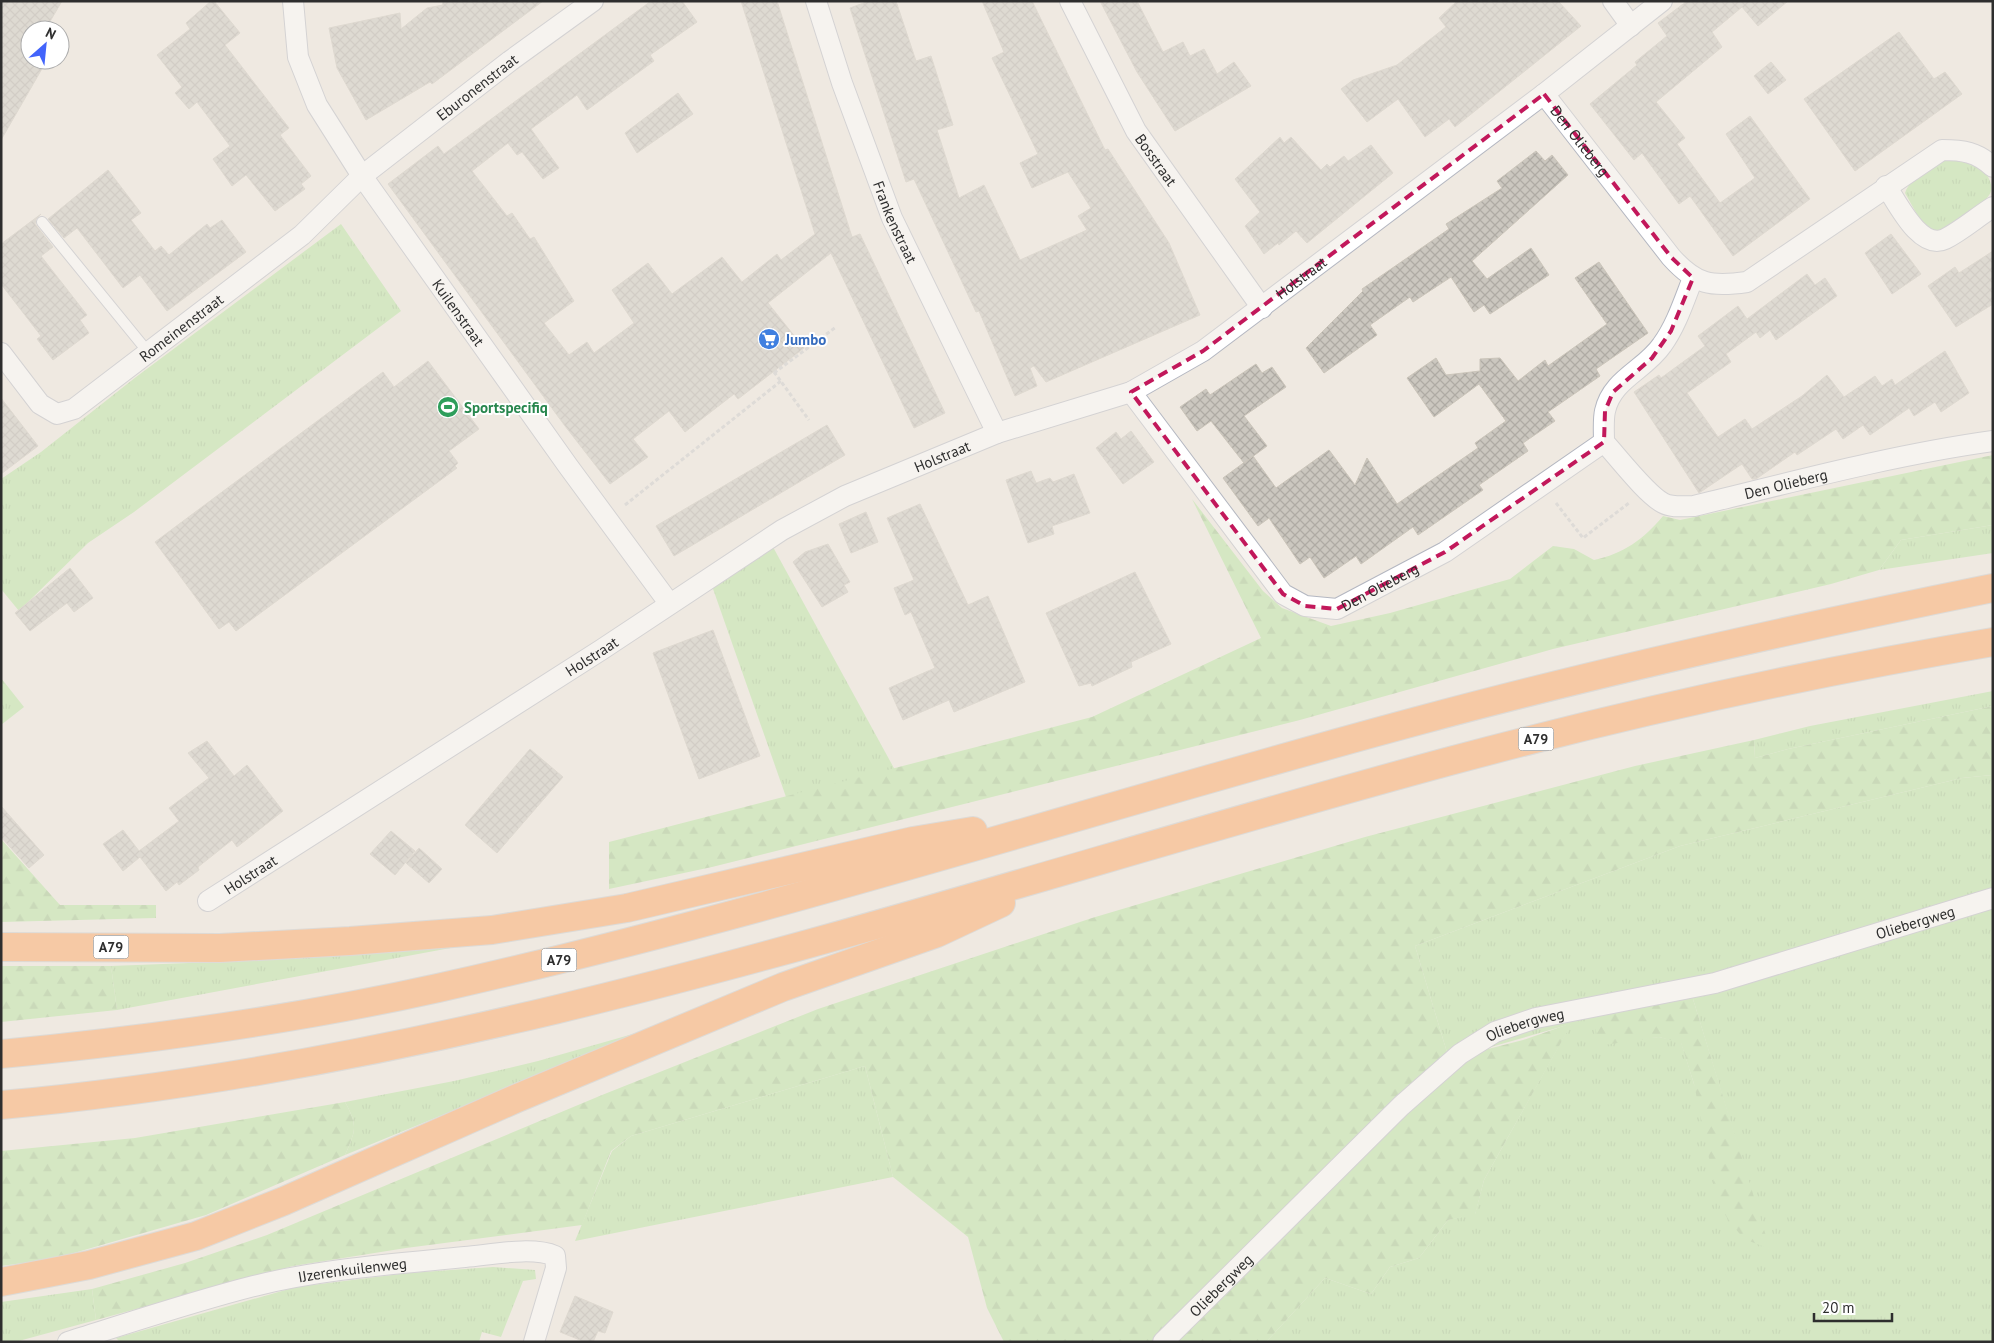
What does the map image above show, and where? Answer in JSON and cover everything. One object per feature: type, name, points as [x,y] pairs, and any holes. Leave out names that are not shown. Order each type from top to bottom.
[{"type":"highway","name":"A79","points":[[1,1054],[119,1043],[203,1031],[435,989],[618,946],[1423,720],[1827,622],[1993,588]]},
{"type":"highway","name":"A79","points":[[1,1105],[170,1084],[342,1055],[571,1007],[831,938],[1450,761],[1591,725],[1810,676],[1993,642]]},
{"type":"highway","name":"A79","points":[[1,947],[220,948],[350,941],[492,930],[627,908],[913,841],[1106,809]]},
{"type":"highway","name":"A79","points":[[1,1282],[89,1265],[196,1236],[284,1201],[578,1072],[783,987],[937,933],[1086,864]]},
{"type":"street","name":"Kuilenstraat","points":[[293,1],[297,49],[306,81],[317,105],[362,176],[607,520],[669,602]]},
{"type":"street","name":"Eburonenstraat","points":[[362,176],[510,61],[593,1]]},
{"type":"street","name":"Frankenstraat","points":[[816,1],[842,83],[892,218],[998,433]]},
{"type":"street","name":"Bosstraat","points":[[1070,1],[1136,131],[1262,308]]},
{"type":"street","points":[[1613,1],[1632,26]]},
{"type":"street","name":"Holstraat","points":[[208,901],[601,650],[669,602],[782,530],[845,496],[998,433],[1131,392],[1203,352],[1544,94],[1662,1]]},
{"type":"street","name":"Den Olieberg","points":[[1544,94],[1671,257],[1693,278],[1706,284],[1724,285],[1747,282],[1886,186],[1942,150],[1964,150],[1982,157],[1993,168]]},
{"type":"street","name":"Romeinenstraat","points":[[1,354],[40,404],[57,414],[74,409],[302,235],[362,176]]},
{"type":"street","points":[[1886,186],[1918,234],[1930,240],[1943,240],[1993,206]]},
{"type":"street","points":[[1604,442],[1605,411],[1613,392],[1621,381],[1652,358],[1663,344],[1680,312],[1693,278]]},
{"type":"street","name":"Den Olieberg","points":[[1131,392],[1283,594],[1304,606],[1337,609],[1445,552],[1604,442],[1648,490],[1663,503],[1673,506],[1694,506],[1941,448],[1993,441]]},
{"type":"street","name":"Oliebergweg","points":[[1163,1342],[1408,1100],[1460,1054],[1495,1032],[1536,1018],[1715,983],[1993,898]]},
{"type":"street","name":"IJzerenkuilenweg","points":[[68,1342],[254,1286],[294,1278],[389,1264],[511,1253],[548,1253],[555,1256],[556,1268],[534,1342]]},
{"type":"lane","points":[[42,222],[148,352]]},
{"type":"path","points":[[809,420],[774,372],[836,327]]},
{"type":"path","points":[[607,520],[781,381]]},
{"type":"path","points":[[1542,485],[1583,538],[1648,490]]},
{"type":"highlighted area","points":[[1544,94],[1671,257],[1693,278],[1671,331],[1652,358],[1613,392],[1605,411],[1604,442],[1445,552],[1337,609],[1305,606],[1283,594],[1131,392],[1203,351]]},
{"type":"green space","points":[[1954,158],[1982,167],[1990,181],[1991,191],[1989,196],[1976,208],[1936,233],[1924,227],[1905,193],[1913,181],[1925,171]]},
{"type":"green space","points":[[341,224],[401,311],[134,512],[88,543],[19,611],[1,589],[1,479],[41,452],[136,377]]},
{"type":"green space","points":[[1993,455],[1993,525],[1901,540],[1879,570],[1831,584],[1553,649],[1300,720],[712,867],[609,889],[609,842],[1092,717],[1261,638],[1192,499],[1263,591],[1282,608],[1331,626],[1390,613],[1510,579],[1553,546],[1574,549],[1594,560],[1605,557],[1624,550],[1648,532],[1663,516],[1680,520]]},
{"type":"green space","points":[[1993,525],[1993,553],[1879,570],[1901,540]]},
{"type":"green space","points":[[773,547],[895,770],[786,797],[712,586]]},
{"type":"green space","points":[[1,678],[24,707],[1,725]]},
{"type":"green space","points":[[1993,691],[1993,706],[1788,749],[1755,758],[1754,740],[1810,726]]},
{"type":"green space","points":[[1993,706],[1993,778],[1992,775],[1962,778],[1680,846],[1415,946],[1449,1059],[1523,1040],[1572,1023],[1484,1180],[1475,1215],[1448,1220],[1419,1258],[1390,1267],[1371,1294],[1325,1278],[1266,1342],[1004,1342],[987,1308],[968,1237],[893,1177],[865,1066],[631,1136],[611,1151],[582,1225],[406,1248],[293,1266],[96,1320],[92,1289],[185,1263],[267,1235],[602,1095],[818,1009],[1092,918],[1365,837],[1635,766],[1754,740],[1755,758],[1788,749]]},
{"type":"green space","points":[[1992,775],[1993,1342],[1266,1342],[1325,1278],[1371,1294],[1390,1267],[1419,1258],[1448,1220],[1475,1214],[1484,1180],[1571,1024],[1449,1059],[1415,946],[1680,846],[1962,778]],"holes":[[[1693,999],[1769,1249],[1694,1084],[1681,1042],[1659,1037],[1635,1039]]]},
{"type":"green space","points":[[1,839],[60,905],[156,905],[156,918],[1,922]]},
{"type":"green space","points":[[472,944],[117,1010],[111,966],[240,961]]},
{"type":"green space","points":[[1,966],[111,966],[117,1010],[1,1022]]},
{"type":"green space","points":[[1693,999],[1770,1249],[1744,1239],[1729,1221],[1718,1203],[1694,1084],[1681,1043],[1659,1037],[1604,1045],[1597,1036],[1593,1016]]},
{"type":"green space","points":[[654,1028],[345,1155],[353,1134],[354,1123],[345,1102],[454,1081],[538,1061]]},
{"type":"green space","points":[[865,1066],[893,1177],[575,1241],[612,1151],[631,1136]]},
{"type":"green space","points":[[345,1102],[352,1117],[354,1128],[345,1155],[206,1215],[53,1259],[1,1266],[1,1151],[135,1138]]},
{"type":"green space","points":[[493,1267],[535,1270],[536,1279],[523,1281],[501,1337],[482,1332],[479,1342],[120,1342],[116,1338],[296,1287],[408,1273]]},
{"type":"green space","points":[[92,1289],[96,1320],[15,1342],[1,1342],[1,1302]]},
{"type":"building","points":[[1,1],[62,1],[51,20],[20,20],[20,70],[41,70],[1,140]]},
{"type":"building","points":[[211,1],[214,1],[240,33],[225,45],[289,128],[280,135],[311,176],[301,184],[305,189],[275,211],[246,175],[232,186],[213,159],[230,146],[197,102],[189,109],[175,93],[182,87],[157,55],[190,29],[186,23]]},
{"type":"building","points":[[442,1],[543,1],[432,84],[430,82],[366,120],[337,68],[329,28],[400,13],[401,29],[427,8],[443,5]]},
{"type":"building","points":[[651,1],[682,1],[697,22],[650,55],[654,61],[587,110],[577,95],[531,129],[559,168],[543,179],[522,152],[517,155],[508,143],[472,171],[507,216],[512,213],[530,239],[534,237],[574,301],[544,323],[569,355],[587,342],[594,353],[634,323],[612,290],[648,263],[672,294],[722,257],[742,282],[777,254],[781,260],[815,234],[741,1],[777,1],[852,237],[860,234],[945,413],[914,428],[831,253],[768,303],[804,348],[738,399],[734,394],[685,432],[669,411],[633,439],[648,457],[610,484],[565,426],[388,184],[438,146],[444,154]]},
{"type":"building","points":[[869,1],[896,1],[916,61],[931,56],[953,125],[937,130],[959,198],[984,185],[1020,260],[1087,230],[1078,216],[1091,208],[1068,172],[1032,188],[1020,163],[1038,154],[992,58],[1004,52],[982,1],[1032,1],[1105,150],[1108,149],[1169,243],[1200,315],[1046,382],[1034,366],[1030,368],[1037,386],[1015,396],[979,311],[976,312],[914,179],[906,182],[850,8]]},
{"type":"building","points":[[1100,1],[1137,1],[1163,52],[1183,42],[1190,56],[1204,49],[1217,74],[1234,62],[1251,86],[1175,131],[1137,72]]},
{"type":"building","points":[[1457,1],[1558,1],[1581,26],[1455,127],[1449,119],[1425,137],[1398,99],[1367,122],[1341,89],[1353,80],[1397,65],[1446,27],[1439,18]]},
{"type":"building","points":[[1687,1],[1788,1],[1758,26],[1742,7],[1712,32],[1722,47],[1656,102],[1685,138],[1677,144],[1720,203],[1755,178],[1726,134],[1750,116],[1810,199],[1733,256],[1690,196],[1679,204],[1642,153],[1634,160],[1590,104],[1637,65],[1635,62],[1667,36],[1658,23]]},
{"type":"building","points":[[1899,32],[1934,79],[1945,72],[1962,94],[1855,171],[1804,99]]},
{"type":"building","points":[[1771,62],[1786,80],[1768,94],[1754,76]]},
{"type":"building","points":[[678,93],[693,114],[637,153],[625,133]]},
{"type":"building","points":[[1280,137],[1284,143],[1291,137],[1321,170],[1327,164],[1330,167],[1344,156],[1348,161],[1371,145],[1393,173],[1307,243],[1296,231],[1264,254],[1245,226],[1260,212],[1235,179]]},
{"type":"building","points":[[1536,151],[1545,161],[1552,155],[1568,175],[1472,261],[1487,279],[1531,248],[1549,275],[1490,314],[1484,305],[1474,312],[1451,277],[1413,302],[1410,297],[1370,325],[1377,335],[1324,373],[1306,348],[1363,291],[1362,289],[1449,229],[1446,224],[1502,188],[1497,181]]},
{"type":"building","points":[[108,170],[141,213],[131,220],[155,251],[161,246],[169,255],[207,224],[210,228],[222,220],[246,252],[167,311],[140,275],[123,288],[77,228],[64,238],[48,219]]},
{"type":"building","points":[[41,214],[36,219],[35,224],[53,247],[41,256],[87,315],[80,320],[89,333],[53,360],[37,339],[41,336],[1,284],[1,244]]},
{"type":"building","points":[[1891,234],[1921,274],[1892,294],[1865,253]]},
{"type":"building","points":[[1993,251],[1993,304],[1956,327],[1928,286],[1955,267],[1959,273]]},
{"type":"building","points":[[1599,262],[1648,333],[1596,369],[1600,376],[1548,412],[1555,421],[1523,443],[1528,451],[1479,485],[1483,490],[1418,535],[1413,527],[1361,564],[1356,556],[1324,578],[1310,557],[1300,564],[1269,518],[1258,526],[1223,478],[1253,456],[1276,488],[1329,450],[1355,485],[1367,458],[1397,504],[1478,448],[1475,443],[1506,421],[1479,384],[1434,417],[1407,378],[1436,358],[1446,375],[1480,371],[1480,359],[1500,358],[1518,381],[1545,360],[1548,366],[1607,324],[1575,278]]},
{"type":"building","points":[[1807,274],[1815,285],[1825,278],[1837,296],[1776,340],[1770,330],[1760,338],[1756,332],[1726,354],[1731,362],[1687,393],[1718,437],[1745,419],[1752,429],[1802,396],[1827,375],[1844,397],[1875,376],[1882,386],[1892,379],[1895,385],[1945,351],[1969,393],[1941,412],[1935,402],[1914,416],[1909,408],[1870,435],[1863,425],[1843,439],[1836,429],[1797,455],[1795,452],[1756,479],[1752,479],[1742,464],[1699,493],[1634,392],[1659,375],[1661,378],[1705,346],[1698,336],[1738,306],[1747,319]]},
{"type":"building","points":[[428,361],[479,429],[449,451],[458,463],[455,466],[457,468],[236,631],[229,622],[219,629],[155,542],[383,372],[394,387]]},
{"type":"building","points":[[1256,364],[1262,373],[1272,367],[1286,387],[1244,416],[1267,446],[1244,463],[1211,421],[1197,431],[1180,407],[1206,389],[1210,395]]},
{"type":"building","points":[[1,398],[38,446],[1,474]]},
{"type":"building","points":[[827,425],[845,455],[674,556],[656,526]]},
{"type":"building","points":[[1131,431],[1154,462],[1123,484],[1096,448],[1116,432],[1121,439]]},
{"type":"building","points":[[1031,471],[1036,483],[1050,478],[1053,482],[1074,474],[1090,513],[1052,526],[1054,534],[1028,543],[1006,480]]},
{"type":"building","points":[[920,504],[968,605],[988,596],[1025,682],[954,712],[949,700],[903,720],[889,688],[935,668],[911,612],[905,615],[894,588],[914,580],[887,518]]},
{"type":"building","points":[[866,512],[878,542],[851,553],[839,524]]},
{"type":"building","points":[[828,544],[850,582],[844,585],[848,592],[822,607],[793,562],[805,552]]},
{"type":"building","points":[[70,568],[93,598],[74,612],[67,603],[30,631],[15,613]]},
{"type":"building","points":[[1135,572],[1171,644],[1131,662],[1132,667],[1092,686],[1091,683],[1079,686],[1046,613]]},
{"type":"building","points":[[713,630],[760,756],[699,779],[653,653]]},
{"type":"building","points":[[207,741],[234,776],[247,765],[283,811],[237,847],[232,840],[198,867],[199,870],[179,885],[177,882],[166,891],[140,857],[123,871],[103,844],[123,830],[139,851],[179,821],[169,808],[209,778],[188,753]]},
{"type":"building","points":[[530,749],[563,777],[497,853],[465,825]]},
{"type":"building","points":[[1,806],[44,855],[29,868],[1,837]]},
{"type":"building","points":[[391,831],[415,851],[395,875],[370,854]]},
{"type":"building","points":[[419,848],[442,869],[429,883],[406,863]]},
{"type":"building","points":[[575,1296],[613,1312],[605,1333],[598,1331],[593,1342],[585,1342],[560,1332]]},
{"type":"place","name":"Jumbo","points":[[769,339]]},
{"type":"place","name":"Sportspecifiq","points":[[448,407]]}]
